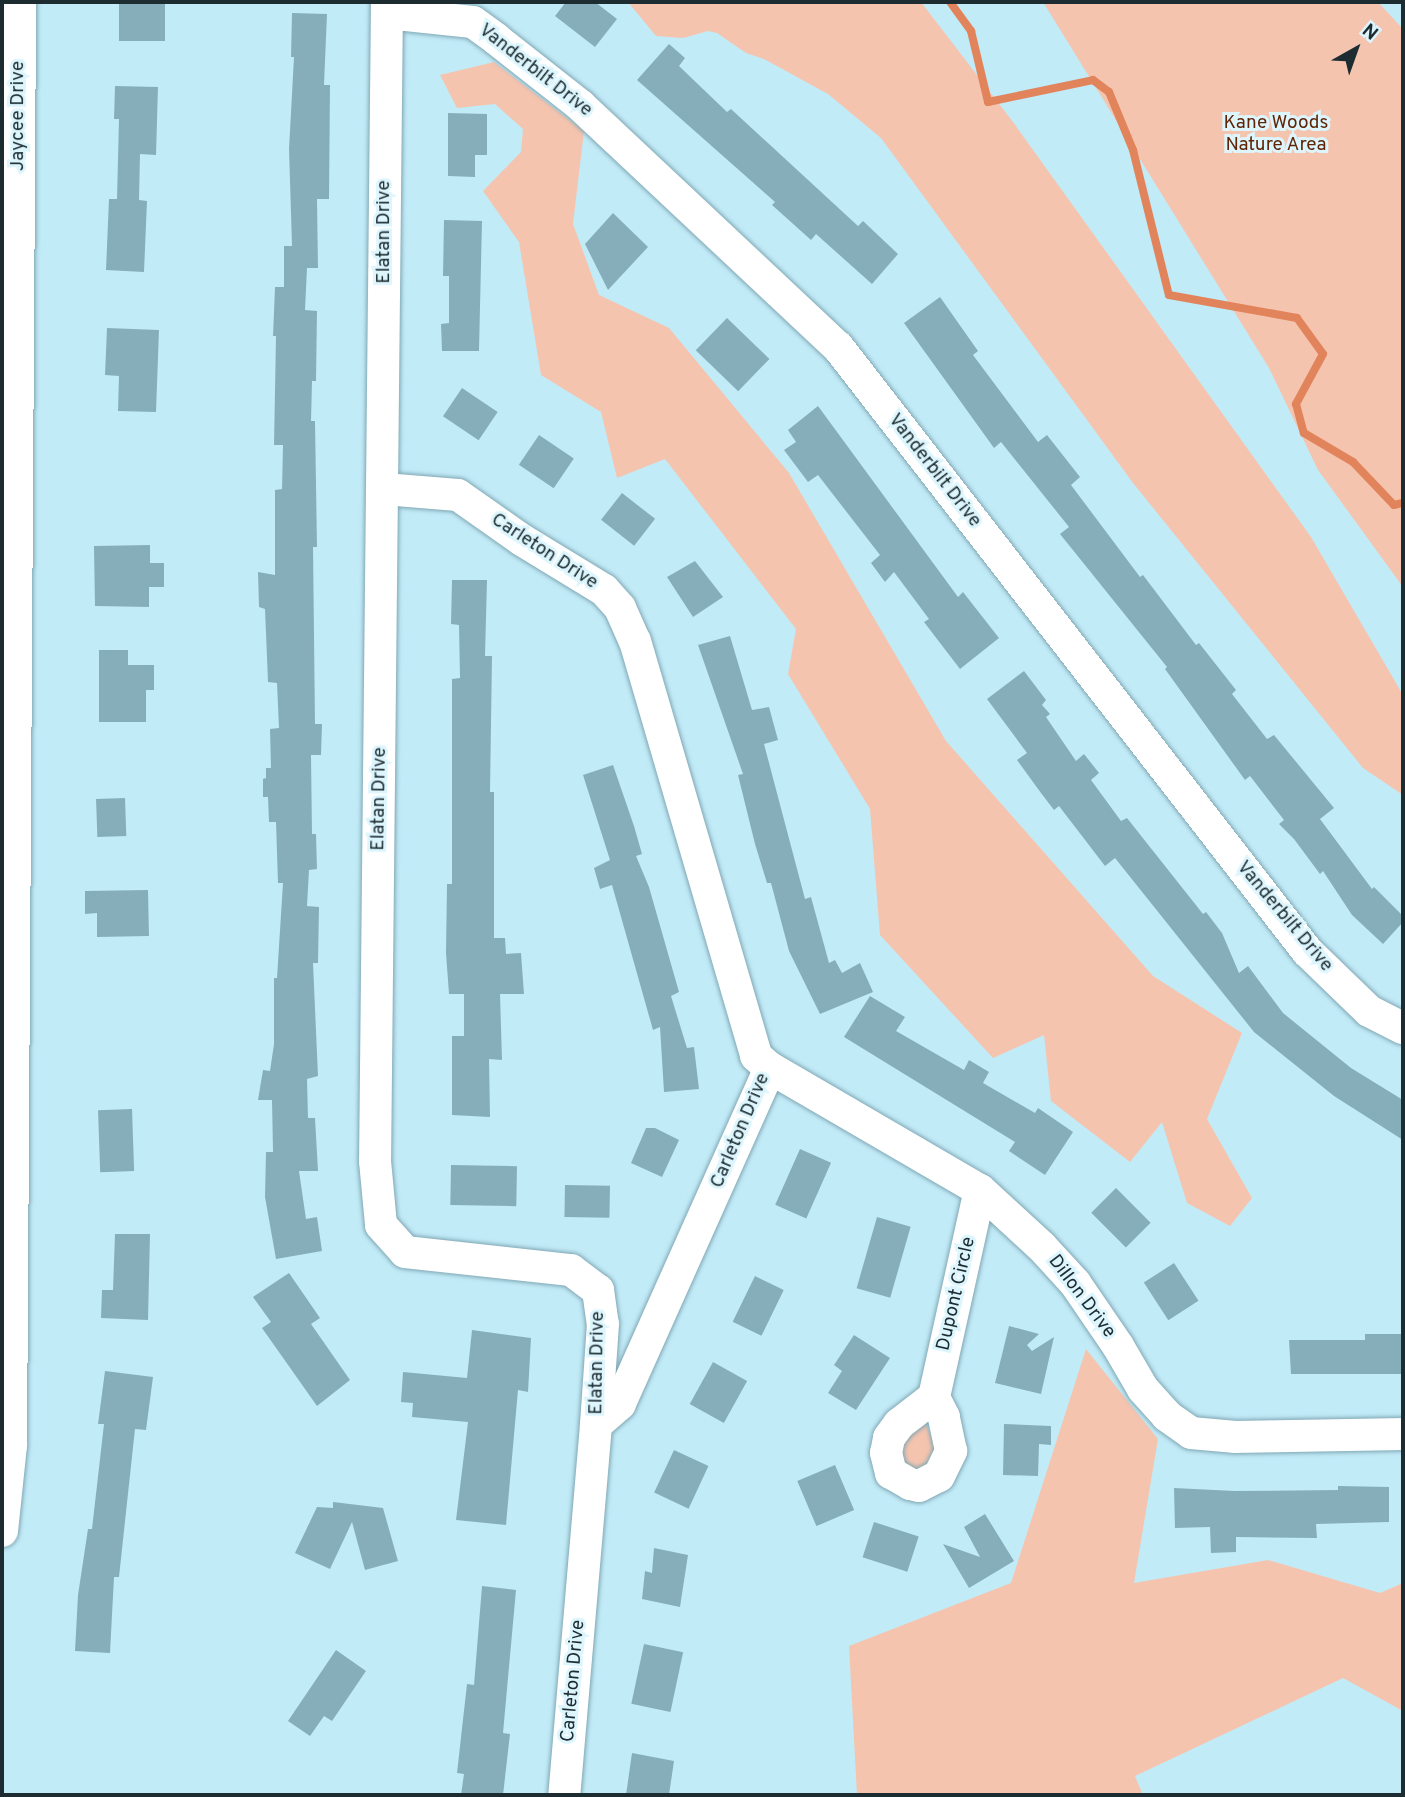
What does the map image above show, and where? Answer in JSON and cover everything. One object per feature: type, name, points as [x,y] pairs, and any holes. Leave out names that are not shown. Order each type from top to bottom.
[{"type":"street","name":"Jaycee Drive","points":[[2,1531],[11,1445],[20,2]]},
{"type":"street","name":"Elatan Drive","points":[[387,8],[375,1161],[381,1225],[405,1252],[571,1270],[598,1290],[603,1324],[596,1425]]},
{"type":"street","name":"Vanderbilt Drive","points":[[387,8],[472,22],[496,39],[581,106],[838,347],[1307,951],[1369,1011],[1403,1028]]},
{"type":"street","name":"Carleton Drive","points":[[384,489],[458,495],[522,540],[604,590],[620,608],[635,641],[756,1056],[770,1068],[620,1404],[596,1425],[564,1795]]},
{"type":"street","name":"Dillon Drive","points":[[770,1068],[980,1190],[1042,1247],[1074,1283],[1118,1346],[1143,1389],[1167,1416],[1191,1433],[1236,1437],[1403,1434]]},
{"type":"street","name":"Dupont Circle","points":[[934,1397],[980,1190]]},
{"type":"green space","points":[[628,2],[921,2],[1013,122],[1311,537],[1403,695],[1403,795],[1363,768],[1133,483],[881,138],[828,94],[764,59],[746,53],[717,33],[708,31],[683,38],[656,36]]},
{"type":"green space","name":"Kane Woods Nature Area","points":[[1043,2],[1378,2],[1403,29],[1403,587],[1318,470],[1269,368]]},
{"type":"green space","points":[[494,62],[584,131],[573,224],[599,295],[669,328],[789,473],[946,741],[1153,976],[1242,1033],[1207,1119],[1252,1198],[1230,1226],[1187,1203],[1162,1122],[1130,1162],[1051,1101],[1044,1035],[993,1058],[880,935],[870,809],[788,674],[796,629],[665,459],[617,478],[601,412],[541,375],[519,242],[483,191],[521,152],[523,129],[495,104],[457,108],[440,75]]},
{"type":"green space","points":[[1086,1349],[1158,1439],[1134,1583],[1268,1560],[1380,1593],[1403,1583],[1403,1711],[1343,1678],[1135,1776],[1143,1795],[857,1795],[849,1646],[1011,1583]]},
{"type":"green space","points":[[925,1422],[936,1447],[933,1460],[916,1470],[903,1463],[900,1441]]},
{"type":"building","points":[[119,2],[165,2],[165,41],[119,41]]},
{"type":"building","points":[[566,2],[595,2],[617,19],[595,47],[555,16]]},
{"type":"building","points":[[292,13],[327,14],[324,85],[330,85],[329,199],[317,199],[318,268],[307,268],[305,310],[317,311],[316,381],[312,381],[311,421],[315,421],[317,547],[313,547],[315,724],[322,724],[321,755],[311,755],[312,834],[316,834],[317,869],[309,870],[307,906],[319,907],[318,963],[313,963],[318,1076],[307,1079],[308,1118],[315,1118],[318,1171],[299,1171],[306,1219],[317,1217],[322,1251],[276,1259],[265,1197],[266,1152],[273,1152],[272,1100],[258,1100],[263,1070],[270,1071],[274,1044],[274,978],[277,978],[283,883],[278,883],[276,822],[269,822],[268,797],[263,797],[263,779],[266,778],[266,768],[271,768],[270,729],[279,728],[277,683],[268,682],[265,609],[259,607],[258,572],[275,575],[275,490],[282,489],[283,445],[274,445],[276,336],[273,336],[275,287],[284,287],[284,246],[292,246],[289,149],[294,57],[291,57]]},
{"type":"building","points":[[669,44],[685,58],[679,66],[727,112],[731,109],[858,226],[863,221],[898,254],[872,284],[816,234],[811,240],[772,205],[775,202],[637,80]]},
{"type":"building","points":[[115,86],[158,87],[156,155],[140,154],[139,200],[147,201],[144,272],[106,270],[109,199],[117,199],[119,119],[114,119]]},
{"type":"building","points":[[448,113],[487,114],[487,155],[475,155],[475,177],[448,176]]},
{"type":"building","points":[[613,213],[648,247],[608,290],[585,244]]},
{"type":"building","points":[[444,220],[482,221],[479,351],[442,351],[441,324],[449,323],[449,276],[443,276]]},
{"type":"building","points":[[940,297],[978,351],[973,355],[1038,442],[1047,435],[1080,477],[1071,485],[1140,577],[1143,575],[1196,645],[1199,643],[1236,690],[1232,694],[1267,739],[1274,735],[1334,808],[1320,819],[1372,889],[1374,887],[1403,916],[1403,922],[1383,944],[1352,915],[1323,871],[1320,874],[1279,824],[1284,820],[1250,776],[1245,780],[1165,669],[1167,667],[1060,534],[1069,527],[1001,442],[994,448],[904,323]]},
{"type":"building","points":[[727,318],[769,359],[738,391],[696,350]]},
{"type":"building","points":[[107,328],[159,330],[156,412],[118,411],[119,376],[105,375]]},
{"type":"building","points":[[462,388],[498,412],[479,440],[443,416]]},
{"type":"building","points":[[818,406],[958,597],[963,592],[999,638],[960,669],[924,622],[929,619],[894,572],[885,582],[871,563],[880,555],[818,475],[808,482],[784,450],[796,442],[788,430]]},
{"type":"building","points":[[539,435],[574,458],[554,488],[519,465]]},
{"type":"building","points":[[622,493],[655,519],[634,546],[601,520]]},
{"type":"building","points":[[150,545],[150,563],[164,563],[164,587],[149,587],[149,607],[95,606],[94,546]]},
{"type":"building","points":[[695,561],[723,597],[693,617],[667,577]]},
{"type":"building","points":[[452,580],[487,580],[485,656],[492,656],[490,792],[494,792],[494,938],[505,938],[506,954],[521,953],[524,994],[500,994],[502,1060],[489,1059],[490,1117],[452,1115],[452,1036],[464,1036],[464,994],[449,994],[446,953],[447,884],[452,884],[452,679],[460,678],[459,625],[451,624]]},
{"type":"building","points":[[730,636],[752,710],[769,707],[778,740],[764,744],[805,899],[811,897],[829,963],[835,960],[842,973],[860,963],[873,992],[820,1014],[789,951],[771,883],[767,883],[755,844],[738,775],[743,774],[698,645]]},
{"type":"building","points":[[99,650],[128,650],[128,665],[154,665],[154,690],[146,690],[146,722],[99,722]]},
{"type":"building","points":[[1024,671],[1046,700],[1042,705],[1050,714],[1046,717],[1076,761],[1084,754],[1099,773],[1091,780],[1121,821],[1127,818],[1203,914],[1206,912],[1222,933],[1239,973],[1248,966],[1283,1013],[1351,1068],[1403,1100],[1403,1140],[1334,1096],[1254,1032],[1115,858],[1105,866],[1059,806],[1054,810],[1017,760],[1027,753],[987,699]]},
{"type":"building","points":[[613,765],[642,854],[636,856],[649,887],[679,992],[671,996],[687,1048],[694,1047],[699,1089],[664,1092],[660,1027],[653,1030],[612,885],[600,889],[594,868],[610,860],[583,775]]},
{"type":"building","points":[[125,798],[126,836],[97,837],[96,799]]},
{"type":"building","points":[[148,890],[149,936],[97,937],[97,913],[85,914],[85,891]]},
{"type":"building","points":[[870,996],[905,1017],[896,1031],[964,1070],[969,1060],[989,1072],[983,1083],[1035,1113],[1038,1108],[1073,1132],[1045,1175],[1009,1151],[1015,1142],[844,1037]]},
{"type":"building","points":[[132,1109],[134,1171],[100,1172],[98,1110]]},
{"type":"building","points":[[646,1128],[655,1128],[679,1140],[662,1177],[631,1163]]},
{"type":"building","points":[[800,1149],[831,1163],[806,1219],[775,1205]]},
{"type":"building","points":[[451,1165],[517,1166],[516,1206],[450,1205]]},
{"type":"building","points":[[565,1185],[610,1186],[609,1218],[564,1217]]},
{"type":"building","points":[[1116,1188],[1151,1223],[1126,1247],[1091,1213]]},
{"type":"building","points":[[877,1217],[911,1227],[890,1298],[857,1288]]},
{"type":"building","points":[[115,1234],[150,1234],[148,1320],[101,1318],[102,1290],[113,1290]]},
{"type":"building","points":[[1174,1263],[1199,1301],[1168,1320],[1144,1283]]},
{"type":"building","points":[[289,1273],[320,1318],[311,1324],[350,1380],[317,1406],[262,1328],[271,1322],[253,1297]]},
{"type":"building","points":[[755,1276],[784,1290],[761,1336],[733,1322]]},
{"type":"building","points":[[1009,1326],[1039,1334],[1027,1345],[1032,1351],[1054,1337],[1041,1394],[995,1383]]},
{"type":"building","points":[[472,1330],[531,1338],[528,1392],[518,1390],[506,1525],[456,1520],[468,1422],[412,1417],[413,1403],[401,1402],[403,1372],[467,1378]]},
{"type":"building","points":[[1365,1334],[1403,1334],[1403,1374],[1291,1374],[1289,1340],[1365,1340]]},
{"type":"building","points":[[854,1335],[890,1358],[856,1410],[828,1393],[842,1371],[834,1365]]},
{"type":"building","points":[[713,1362],[747,1381],[724,1423],[690,1404]]},
{"type":"building","points":[[105,1371],[153,1377],[146,1430],[135,1429],[119,1577],[114,1577],[110,1653],[75,1651],[78,1595],[88,1529],[92,1529],[104,1424],[98,1424]]},
{"type":"building","points":[[1004,1424],[1051,1426],[1051,1445],[1039,1444],[1038,1476],[1003,1475]]},
{"type":"building","points":[[674,1450],[708,1466],[689,1509],[654,1493]]},
{"type":"building","points":[[835,1465],[854,1510],[816,1526],[797,1481]]},
{"type":"building","points":[[1338,1486],[1389,1487],[1389,1522],[1316,1524],[1317,1538],[1236,1537],[1236,1552],[1211,1553],[1210,1527],[1175,1528],[1174,1488],[1235,1491],[1338,1490]]},
{"type":"building","points":[[333,1502],[383,1508],[398,1561],[365,1570],[352,1522],[330,1569],[295,1553],[317,1507],[333,1508]]},
{"type":"building","points":[[985,1514],[1014,1561],[969,1588],[943,1544],[980,1557],[964,1527]]},
{"type":"building","points":[[874,1522],[919,1537],[907,1572],[863,1557]]},
{"type":"building","points":[[654,1548],[688,1555],[680,1607],[642,1599],[645,1571],[652,1573]]},
{"type":"building","points":[[482,1586],[516,1590],[503,1733],[510,1734],[503,1795],[461,1795],[464,1774],[457,1773],[467,1684],[474,1685]]},
{"type":"building","points":[[644,1644],[683,1652],[670,1712],[631,1704]]},
{"type":"building","points":[[336,1650],[366,1671],[332,1721],[324,1716],[310,1736],[288,1721]]},
{"type":"building","points":[[632,1753],[674,1761],[669,1795],[626,1795]]},
{"type":"waterway","points":[[950,2],[971,31],[988,102],[1093,80],[1109,92],[1133,150],[1169,295],[1297,318],[1323,354],[1296,404],[1304,433],[1353,462],[1394,505],[1403,503]]}]
